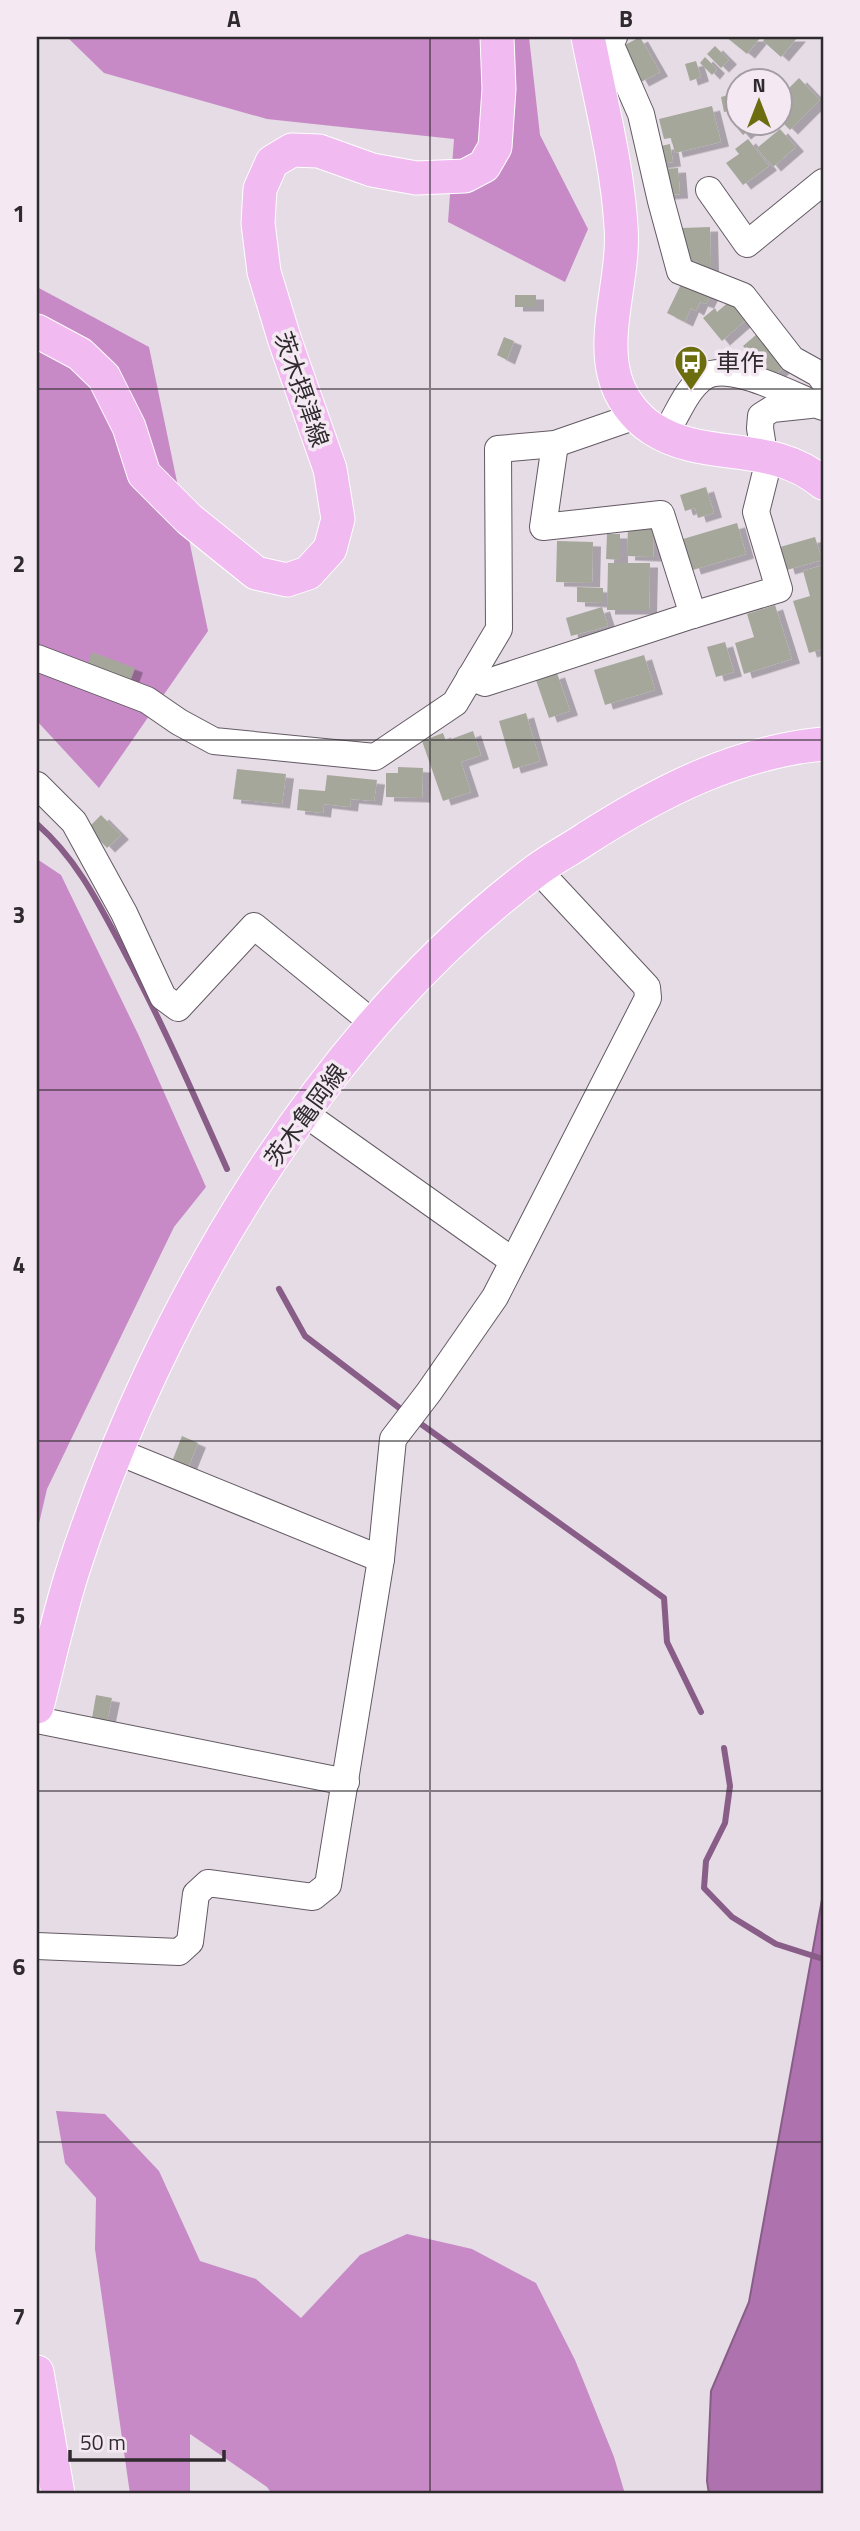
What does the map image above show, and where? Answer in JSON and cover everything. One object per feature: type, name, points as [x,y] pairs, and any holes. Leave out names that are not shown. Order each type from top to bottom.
[{"type":"main road","name":"茨木摂津線","points":[[37,331],[80,354],[104,377],[129,427],[144,474],[188,519],[256,573],[287,580],[308,573],[330,549],[338,519],[330,469],[264,272],[258,223],[260,189],[272,162],[292,150],[319,151],[372,170],[416,178],[465,176],[484,166],[495,147],[499,89],[498,37]]},
{"type":"main road","points":[[588,37],[622,227],[612,360],[620,390],[636,416],[678,442],[767,455],[797,466],[823,483]]},
{"type":"main road","name":"茨木亀岡線","points":[[37,1707],[73,1568],[116,1451],[181,1311],[251,1193],[304,1113],[373,1023],[462,933],[538,870],[605,827],[672,788],[743,760],[823,744]]},
{"type":"main road","points":[[37,2372],[43,2448],[58,2494]]},
{"type":"street","points":[[614,37],[610,43],[641,114],[680,271],[743,296],[792,359],[819,374],[821,397]]},
{"type":"street","points":[[709,190],[747,244],[823,182]]},
{"type":"street","points":[[664,435],[691,391],[704,377],[720,372],[821,397]]},
{"type":"street","points":[[471,677],[485,683],[779,589],[756,512],[767,455],[760,428],[759,405],[733,374]]},
{"type":"street","points":[[761,416],[772,409],[821,397]]},
{"type":"street","points":[[37,658],[147,701],[214,741],[375,757],[455,703],[499,629],[498,449],[555,444],[636,416]]},
{"type":"street","points":[[555,444],[544,527],[661,514],[692,615]]},
{"type":"street","points":[[37,785],[74,822],[124,913],[163,997],[178,1008],[254,926],[373,1023]]},
{"type":"street","points":[[37,1946],[179,1952],[190,1942],[196,1894],[208,1883],[313,1897],[328,1885],[381,1559],[393,1439],[495,1297],[648,998],[647,987],[538,870]]},
{"type":"street","points":[[304,1113],[513,1261]]},
{"type":"street","points":[[116,1451],[381,1559]]},
{"type":"street","points":[[37,1720],[346,1782]]},
{"type":"shaded area","points":[[67,37],[529,37],[540,135],[588,229],[565,282],[448,222],[454,139],[267,119],[104,73]]},
{"type":"shaded area","points":[[37,287],[149,347],[208,631],[99,788],[37,721]]},
{"type":"shaded area","points":[[37,859],[61,875],[139,1036],[206,1187],[174,1227],[47,1489],[37,1532]]},
{"type":"shaded area","points":[[823,1894],[823,2494],[709,2494],[707,2481],[711,2391],[749,2302]]},
{"type":"shaded area","points":[[56,2111],[105,2114],[159,2171],[200,2261],[256,2279],[301,2318],[360,2255],[407,2234],[472,2249],[536,2283],[575,2360],[614,2457],[625,2494],[272,2494],[267,2487],[190,2434],[190,2490],[193,2494],[130,2494],[95,2249],[96,2198],[65,2163]]},
{"type":"building","points":[[640,37],[660,72],[641,82],[621,47]]},
{"type":"building","points":[[726,37],[761,37],[747,54]]},
{"type":"building","points":[[766,37],[798,37],[781,57],[763,41]]},
{"type":"building","points":[[715,46],[729,60],[721,68],[707,54]]},
{"type":"building","points":[[705,57],[717,69],[712,75],[700,63]]},
{"type":"building","points":[[696,61],[701,77],[690,81],[685,64]]},
{"type":"building","points":[[799,78],[820,100],[794,126],[794,83]]},
{"type":"building","points":[[712,106],[721,142],[675,153],[671,138],[664,139],[659,119]]},
{"type":"building","points":[[772,136],[786,136],[796,147],[773,167],[757,148]]},
{"type":"building","points":[[748,139],[769,166],[743,185],[726,163],[739,154],[735,149]]},
{"type":"building","points":[[670,144],[673,162],[659,164],[656,147]]},
{"type":"building","points":[[678,168],[680,194],[664,195],[662,169]]},
{"type":"building","points":[[710,227],[711,268],[698,268],[697,261],[684,262],[682,228]]},
{"type":"building","points":[[683,280],[711,294],[706,304],[700,302],[696,311],[691,308],[685,322],[667,313]]},
{"type":"building","points":[[515,295],[536,295],[536,307],[515,307]]},
{"type":"building","points":[[731,300],[747,319],[722,341],[703,318],[715,308],[717,312]]},
{"type":"building","points":[[757,334],[786,365],[772,378],[743,346]]},
{"type":"building","points":[[504,337],[514,341],[507,360],[497,355]]},
{"type":"building","points":[[706,487],[714,513],[698,518],[695,508],[685,511],[680,495]]},
{"type":"building","points":[[737,523],[746,554],[693,570],[683,539]]},
{"type":"building","points":[[628,526],[654,527],[653,557],[627,556]]},
{"type":"building","points":[[607,534],[620,534],[620,560],[606,559]]},
{"type":"building","points":[[815,537],[822,560],[787,570],[780,547]]},
{"type":"building","points":[[557,541],[593,542],[592,583],[556,582]]},
{"type":"building","points":[[608,563],[650,563],[649,610],[607,610]]},
{"type":"building","points":[[823,565],[823,649],[809,653],[793,601],[810,596],[803,571]]},
{"type":"building","points":[[577,587],[603,588],[603,603],[577,602]]},
{"type":"building","points":[[775,605],[792,659],[744,674],[735,643],[754,637],[747,614]]},
{"type":"building","points":[[602,607],[608,626],[571,636],[566,618]]},
{"type":"building","points":[[725,642],[734,672],[716,677],[707,647]]},
{"type":"building","points":[[92,652],[135,668],[129,684],[86,669]]},
{"type":"building","points":[[644,655],[655,690],[605,705],[594,670]]},
{"type":"building","points":[[557,673],[570,711],[549,718],[536,680]]},
{"type":"building","points":[[526,713],[540,761],[513,769],[499,721]]},
{"type":"building","points":[[473,731],[481,755],[461,762],[471,792],[443,801],[422,741],[443,733],[446,741]]},
{"type":"building","points":[[398,767],[423,768],[422,798],[386,797],[386,773],[398,773]]},
{"type":"building","points":[[237,769],[286,774],[282,804],[233,799]]},
{"type":"building","points":[[327,775],[377,780],[374,801],[351,799],[350,807],[324,804],[323,813],[297,810],[299,789],[325,791]]},
{"type":"building","points":[[101,815],[121,835],[107,848],[88,828]]},
{"type":"building","points":[[182,1436],[198,1443],[187,1470],[171,1464]]},
{"type":"building","points":[[96,1695],[112,1698],[106,1727],[91,1724]]},
{"type":"waterway","points":[[37,824],[76,867],[105,916],[165,1032],[227,1169]]},
{"type":"waterway","points":[[279,1289],[305,1336],[406,1413]]},
{"type":"waterway","points":[[414,1419],[664,1598],[667,1642],[701,1712]]},
{"type":"waterway","points":[[724,1748],[730,1786],[725,1823],[706,1861],[704,1888],[732,1917],[776,1944],[823,1959]]},
{"type":"place","name":"車作","points":[[691,392]]}]
